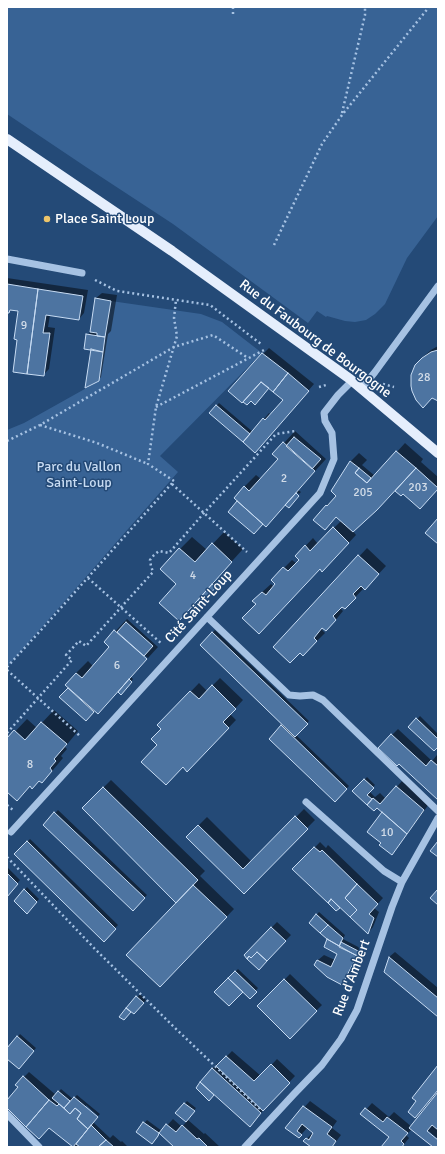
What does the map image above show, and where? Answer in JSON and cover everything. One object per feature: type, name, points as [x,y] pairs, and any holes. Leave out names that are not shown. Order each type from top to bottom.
[{"type":"main road","name":"Rue du Faubourg de Bourgogne","points":[[7,139],[172,251],[362,388],[438,453]]},
{"type":"street","points":[[7,259],[82,274]]},
{"type":"street","points":[[362,388],[438,286]]},
{"type":"street","name":"Cité Saint-Loup","points":[[11,832],[320,493],[334,459],[332,433],[325,421],[324,413],[352,381]]},
{"type":"street","points":[[207,617],[289,695],[313,695],[323,700],[438,812]]},
{"type":"street","points":[[306,802],[384,871],[402,882]]},
{"type":"street","name":"Rue d'Ambert","points":[[245,1147],[322,1065],[341,1039],[357,1010],[402,882],[438,818]]},
{"type":"street","points":[[7,1114],[39,1147]]},
{"type":"path","points":[[233,7],[233,15]]},
{"type":"path","points":[[342,115],[366,15],[365,7]]},
{"type":"path","points":[[274,245],[322,144],[342,115],[429,7]]},
{"type":"path","points":[[82,274],[116,291],[210,305],[261,344]]},
{"type":"path","points":[[148,464],[156,407],[177,336],[174,318],[176,300]]},
{"type":"path","points":[[7,441],[40,425],[174,347],[213,335],[248,358]]},
{"type":"path","points":[[156,407],[264,350]]},
{"type":"path","points":[[40,425],[97,443],[148,464],[174,481],[7,668],[38,699],[84,739]]},
{"type":"path","points":[[7,733],[72,660],[66,655],[79,640],[86,646],[153,572],[150,560],[154,555],[159,551],[169,553],[204,512],[276,434],[295,431]]},
{"type":"path","points":[[172,484],[249,554]]},
{"type":"path","points":[[88,578],[165,647]]},
{"type":"path","points":[[7,857],[95,949],[263,1112]]},
{"type":"green space","points":[[7,7],[438,7],[438,216],[407,258],[385,304],[375,314],[366,320],[355,322],[345,321],[326,317],[317,311],[308,323],[173,224],[7,114]]},
{"type":"green space","name":"Parc du Vallon Saint-Loup","points":[[111,301],[201,314],[222,322],[262,353],[160,456],[178,472],[7,667],[7,430],[24,423],[99,381]]},
{"type":"building","points":[[7,284],[38,289],[27,374],[13,372],[17,340],[14,339],[18,311],[10,310],[9,313],[7,313]]},
{"type":"building","points":[[38,289],[83,296],[79,320],[46,315],[43,333],[50,333],[44,376],[27,374]]},
{"type":"building","points":[[95,298],[111,301],[105,337],[97,336],[97,333],[90,332]]},
{"type":"building","points":[[86,334],[105,337],[103,352],[84,349]]},
{"type":"building","points":[[91,349],[103,352],[99,381],[85,388]]},
{"type":"building","points":[[438,350],[438,401],[432,398],[423,408],[416,400],[412,391],[411,375],[415,365],[422,358],[431,352]]},
{"type":"building","points":[[262,353],[288,373],[273,392],[261,382],[242,403],[228,391]]},
{"type":"building","points":[[288,373],[309,391],[255,453],[243,442],[263,418],[265,420],[283,400],[273,392]]},
{"type":"building","points":[[261,382],[269,388],[255,405],[251,401],[247,405],[243,402]]},
{"type":"building","points":[[216,405],[250,434],[243,442],[209,413]]},
{"type":"building","points":[[294,437],[321,459],[312,469],[286,446]]},
{"type":"building","points":[[283,442],[315,471],[266,527],[234,498],[244,486],[249,491],[278,459],[272,454]]},
{"type":"building","points":[[396,451],[416,468],[377,510],[353,532],[336,517],[325,530],[313,520],[336,496],[331,491],[350,461],[359,468],[355,473],[367,483]]},
{"type":"building","points":[[359,468],[371,478],[367,483],[355,473]]},
{"type":"building","points":[[416,468],[438,488],[420,509],[403,494],[401,496],[395,491]]},
{"type":"building","points":[[296,493],[299,496],[289,508],[285,505]]},
{"type":"building","points":[[237,501],[263,524],[254,534],[228,512]]},
{"type":"building","points":[[438,518],[438,544],[425,533]]},
{"type":"building","points":[[333,527],[349,543],[322,572],[320,569],[259,634],[242,618],[256,604],[252,601],[262,592],[266,595],[275,584],[271,580],[283,567],[288,571],[299,560],[295,556],[305,545],[310,551]]},
{"type":"building","points":[[212,543],[232,562],[179,621],[159,603],[176,584],[160,569],[179,548],[195,562]]},
{"type":"building","points":[[358,555],[379,574],[365,590],[361,586],[353,594],[356,598],[345,609],[342,607],[333,616],[336,620],[326,631],[322,628],[314,638],[317,641],[303,656],[300,653],[290,663],[273,647]]},
{"type":"building","points":[[212,584],[216,587],[202,603],[198,600]]},
{"type":"building","points":[[126,622],[153,646],[144,656],[117,632]]},
{"type":"building","points":[[114,630],[147,659],[98,714],[65,685],[76,673],[82,678],[109,647],[104,642]]},
{"type":"building","points":[[212,632],[308,724],[295,737],[200,645]]},
{"type":"building","points":[[129,679],[132,682],[121,695],[118,692]]},
{"type":"building","points":[[212,685],[236,709],[223,722],[229,728],[187,772],[183,767],[166,785],[141,762],[157,745],[151,739],[161,729],[157,725],[190,691],[199,699]]},
{"type":"building","points":[[68,688],[94,712],[86,721],[59,697]]},
{"type":"building","points":[[416,718],[438,739],[438,747],[434,751],[408,727]]},
{"type":"building","points":[[41,722],[67,744],[54,759],[56,761],[50,768],[52,771],[42,783],[39,781],[32,789],[30,786],[17,801],[7,792],[7,738],[14,730],[25,740]]},
{"type":"building","points":[[281,725],[347,789],[335,802],[269,739]]},
{"type":"building","points":[[391,734],[426,766],[431,760],[438,766],[438,800],[399,764],[397,766],[378,748]]},
{"type":"building","points":[[364,779],[374,788],[367,795],[372,799],[367,805],[352,791]]},
{"type":"building","points":[[396,786],[424,810],[407,834],[377,808],[374,811],[367,805],[373,798],[380,804]]},
{"type":"building","points":[[103,787],[198,880],[176,903],[82,808]]},
{"type":"building","points":[[54,812],[145,898],[133,911],[43,825]]},
{"type":"building","points":[[382,812],[407,834],[392,855],[379,845],[381,843],[367,832]]},
{"type":"building","points":[[295,816],[308,829],[244,894],[186,837],[198,825],[243,869]]},
{"type":"building","points":[[27,841],[116,929],[104,942],[14,854]]},
{"type":"building","points":[[438,841],[438,857],[430,851]]},
{"type":"building","points":[[314,847],[320,852],[322,850],[357,884],[345,898],[357,910],[350,917],[331,899],[328,903],[292,869]]},
{"type":"building","points":[[7,873],[18,884],[7,897]]},
{"type":"building","points":[[357,884],[378,904],[369,914],[374,918],[368,934],[350,917],[357,910],[345,898]]},
{"type":"building","points":[[193,885],[227,917],[160,987],[126,955]]},
{"type":"building","points":[[24,889],[37,902],[27,914],[14,901]]},
{"type":"building","points":[[438,889],[438,905],[430,898]]},
{"type":"building","points":[[331,899],[340,908],[336,911],[328,903]]},
{"type":"building","points":[[316,914],[328,925],[320,933],[309,923]]},
{"type":"building","points":[[328,925],[343,938],[339,946],[320,933]]},
{"type":"building","points":[[271,927],[286,941],[267,961],[257,952],[251,958],[249,956],[247,959],[244,955]]},
{"type":"building","points":[[327,939],[357,956],[342,985],[327,977],[314,965],[317,960],[331,967],[337,954],[324,947]]},
{"type":"building","points":[[341,942],[362,953],[360,957],[339,947]]},
{"type":"building","points":[[257,952],[267,961],[259,970],[247,959],[249,956],[251,958]]},
{"type":"building","points":[[389,957],[438,998],[438,1017],[384,972]]},
{"type":"building","points":[[235,971],[257,992],[250,999],[228,978]]},
{"type":"building","points":[[228,978],[243,992],[229,1006],[214,992]]},
{"type":"building","points":[[284,979],[317,1011],[290,1039],[257,1006]]},
{"type":"building","points":[[136,996],[144,1003],[134,1014],[126,1008]]},
{"type":"building","points":[[126,1008],[131,1012],[124,1020],[119,1017]]},
{"type":"building","points":[[17,1036],[34,1051],[19,1069],[7,1059],[7,1048]]},
{"type":"building","points":[[226,1056],[254,1081],[271,1064],[290,1083],[263,1111],[216,1066]]},
{"type":"building","points":[[438,1065],[438,1090],[415,1118],[408,1112],[416,1101],[412,1098]]},
{"type":"building","points":[[212,1068],[261,1113],[250,1127],[200,1082]]},
{"type":"building","points":[[23,1076],[49,1100],[26,1127],[7,1108],[7,1100],[18,1087],[15,1085]]},
{"type":"building","points":[[200,1082],[214,1095],[209,1101],[196,1088]]},
{"type":"building","points":[[58,1091],[70,1101],[64,1108],[52,1098]]},
{"type":"building","points":[[438,1092],[438,1130],[432,1125],[427,1131],[438,1140],[437,1147],[433,1147],[409,1128]]},
{"type":"building","points":[[74,1097],[98,1117],[88,1129],[77,1119],[81,1113],[75,1108],[70,1114],[64,1108]]},
{"type":"building","points":[[49,1100],[57,1106],[59,1104],[70,1114],[75,1108],[81,1113],[77,1119],[88,1129],[73,1147],[49,1128],[39,1139],[26,1127]]},
{"type":"building","points":[[184,1103],[195,1111],[186,1122],[175,1113]]},
{"type":"building","points":[[303,1106],[332,1127],[327,1134],[336,1141],[332,1147],[311,1147],[303,1141],[306,1138],[309,1140],[313,1133],[302,1124],[297,1131],[302,1135],[299,1138],[285,1128]]},
{"type":"building","points":[[365,1108],[383,1122],[387,1117],[408,1133],[401,1141],[404,1144],[402,1147],[381,1147],[389,1137],[360,1114]]},
{"type":"building","points":[[143,1122],[159,1133],[152,1144],[136,1132]]},
{"type":"building","points":[[166,1124],[176,1132],[182,1125],[208,1147],[174,1147],[159,1133]]},
{"type":"building","points":[[91,1125],[106,1140],[98,1147],[80,1147],[76,1144]]},
{"type":"building","points":[[106,1140],[114,1147],[98,1147]]},
{"type":"place","name":"Place Saint Loup","points":[[47,219]]}]
